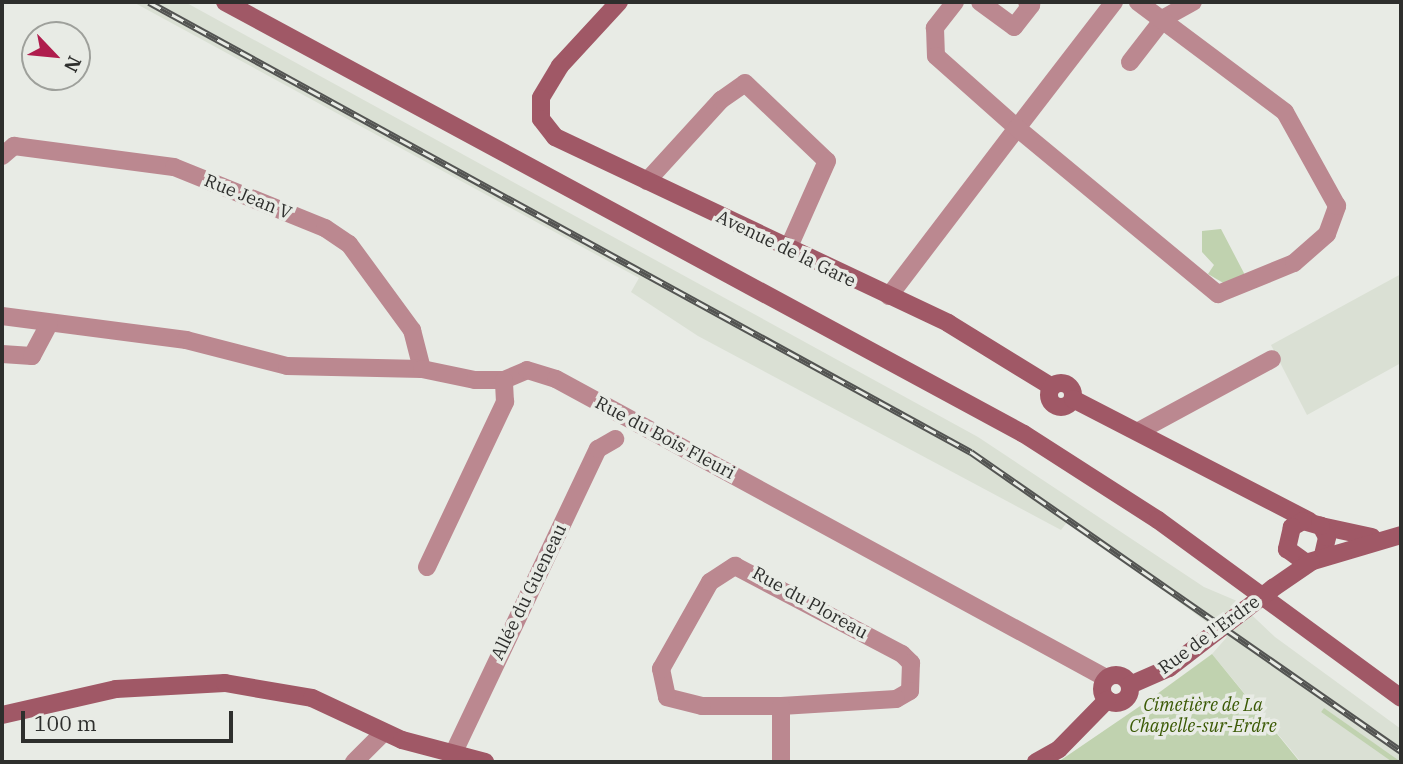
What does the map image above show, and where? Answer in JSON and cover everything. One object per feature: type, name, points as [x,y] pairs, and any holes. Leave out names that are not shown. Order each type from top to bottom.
[{"type":"street","points":[[225,2],[1024,433],[1158,520],[1401,698]]},
{"type":"street","name":"Avenue de la Gare","points":[[619,2],[560,66],[541,98],[541,119],[555,137],[948,323],[1052,387],[1054,405],[1066,407],[1073,399],[1277,502],[1307,524]]},
{"type":"street","points":[[955,2],[935,29],[936,56],[1017,128],[1218,293],[1232,293],[1312,250],[1327,234],[1337,206],[1293,122],[1164,18],[1138,2]]},
{"type":"street","points":[[980,2],[1014,27],[1031,5],[1027,2]]},
{"type":"street","points":[[889,296],[1115,2]]},
{"type":"street","points":[[1130,62],[1164,18],[1193,2]]},
{"type":"street","points":[[647,181],[720,100],[745,83],[827,161],[788,249]]},
{"type":"street","name":"Rue Jean V","points":[[2,156],[14,146],[174,167],[325,228],[349,244],[412,330],[422,369]]},
{"type":"street","name":"Rue du Bois Fleuri","points":[[2,316],[186,340],[287,366],[422,369],[504,380],[527,370],[556,380],[1106,678]]},
{"type":"street","points":[[2,354],[32,356],[49,324]]},
{"type":"street","points":[[1139,431],[1272,359]]},
{"type":"street","points":[[427,567],[505,402],[504,380]]},
{"type":"street","name":"Allée du Gueneau","points":[[453,754],[598,449],[615,439]]},
{"type":"street","points":[[1278,583],[1290,553],[1307,524],[1327,537],[1317,559],[1290,553]]},
{"type":"street","name":"Rue de l'Erdre","points":[[1307,524],[1375,538]]},
{"type":"street","name":"Rue de l'Erdre","points":[[1107,700],[1124,701],[1130,685],[1169,668],[1278,583],[1317,559],[1375,538],[1401,535]]},
{"type":"street","name":"Rue du Ploreau","points":[[746,568],[911,663],[910,691],[897,699],[781,706],[681,704],[661,686],[661,669],[720,570],[746,568]]},
{"type":"street","points":[[1037,762],[1059,749],[1107,700],[1106,678],[1120,675],[1130,685]]},
{"type":"street","points":[[2,715],[116,689],[225,683],[312,698],[384,732],[485,762]]},
{"type":"street","points":[[781,706],[781,762]]},
{"type":"street","points":[[354,762],[384,732]]},
{"type":"shaded area","points":[[133,2],[185,2],[978,437],[1204,587],[1237,601],[1275,637],[1401,729],[1401,762],[1301,762],[1212,654],[1227,637],[1068,521],[1061,530],[698,336],[631,292],[639,278]]},
{"type":"shaded area","points":[[1401,274],[1401,363],[1307,415],[1271,345]]},
{"type":"green space","points":[[1221,229],[1246,277],[1225,284],[1208,274],[1214,265],[1202,252],[1202,231]]},
{"type":"green space","name":"Cimetière de La Chapelle-sur-Erdre","points":[[1212,654],[1300,762],[1058,762],[1146,702]]},
{"type":"green space","points":[[1324,708],[1401,762],[1392,762],[1321,712]]},
{"type":"railway","points":[[149,2],[971,452],[1401,751]]}]
